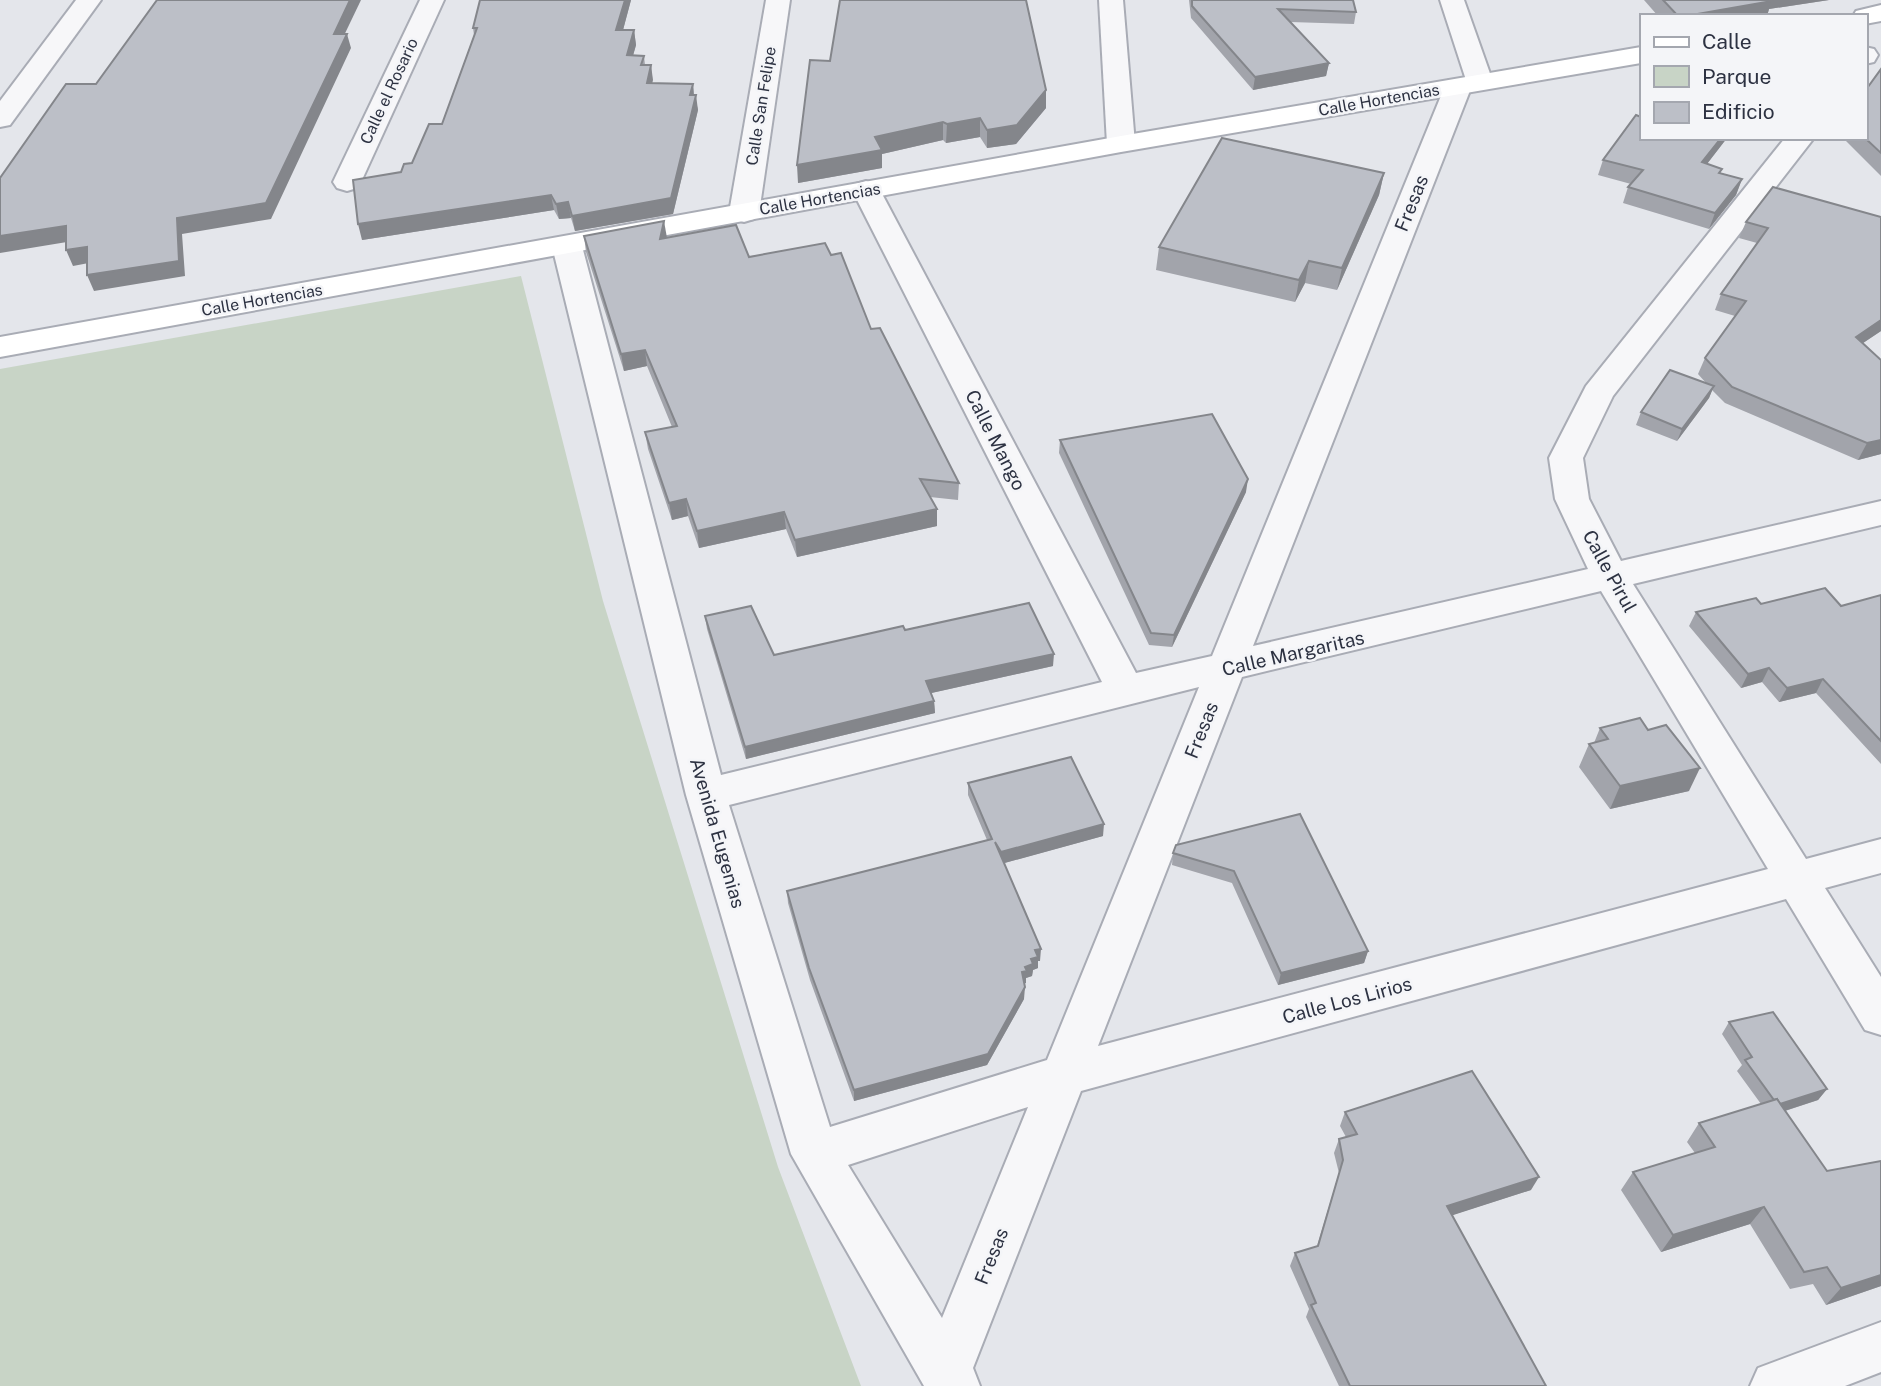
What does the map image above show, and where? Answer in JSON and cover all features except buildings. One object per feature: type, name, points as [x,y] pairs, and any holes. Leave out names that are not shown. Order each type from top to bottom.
[{"type":"street","points":[[0,120],[89,0]]},
{"type":"street","name":"Calle el Rosario","points":[[347,182],[432,0]]},
{"type":"street","name":"Calle San Felipe","points":[[744,213],[778,0]]},
{"type":"street","points":[[1111,0],[1121,144]]},
{"type":"street","points":[[1452,0],[1469,84]]},
{"type":"street","name":"Calle Hortencias","points":[[0,347],[1121,144],[1640,55]]},
{"type":"street","name":"Fresas","points":[[949,1380],[1064,1075],[1225,669],[1469,84]]},
{"type":"street","name":"Calle Pirul","points":[[1798,140],[1598,393],[1566,458],[1572,499],[1611,578],[1881,1016]]},
{"type":"street","name":"Calle Mango","points":[[866,190],[1126,690]]},
{"type":"street","name":"Avenida Eugenias","points":[[567,246],[706,796],[815,1153],[949,1380]]},
{"type":"street","name":"Calle Margaritas","points":[[706,796],[1126,690],[1225,669],[1881,513]]},
{"type":"street","name":"Calle Los Lirios","points":[[815,1153],[1064,1075],[1881,856]]},
{"type":"street","points":[[1776,1386],[1881,1347]]},
{"type":"green space","points":[[521,276],[603,601],[778,1167],[861,1386],[0,1386],[0,369]]}]
